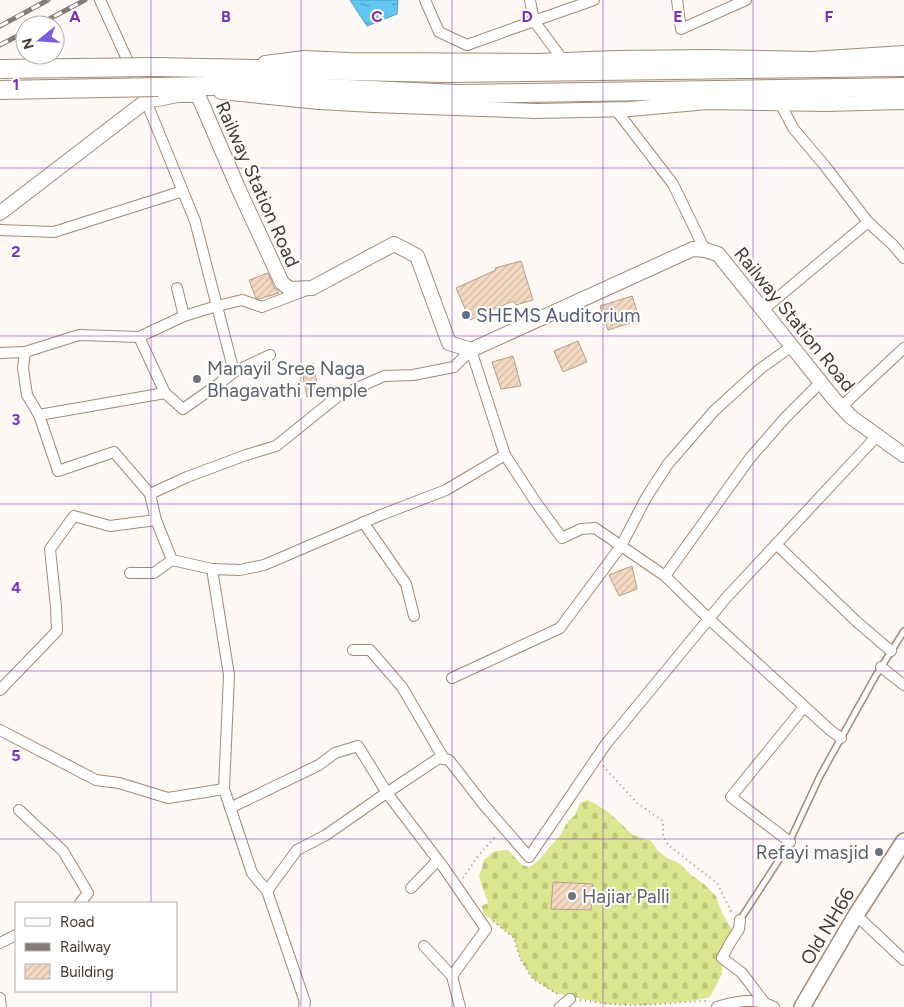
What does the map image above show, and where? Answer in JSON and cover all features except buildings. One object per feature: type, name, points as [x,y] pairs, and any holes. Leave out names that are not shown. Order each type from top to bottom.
[{"type":"highway","points":[[0,69],[155,67],[446,73],[904,67]]},
{"type":"highway","points":[[0,90],[259,85],[458,94],[904,87]]},
{"type":"main road","name":"Old NH66","points":[[802,1007],[856,915],[902,850]]},
{"type":"street","points":[[100,0],[146,101],[195,222],[234,372]]},
{"type":"street","points":[[425,0],[439,32],[467,44],[594,0]]},
{"type":"street","points":[[530,0],[534,21],[563,60]]},
{"type":"street","points":[[677,0],[681,29],[746,0]]},
{"type":"street","points":[[231,68],[304,58],[539,61],[697,57],[812,59],[904,53]]},
{"type":"street","points":[[164,87],[319,102],[537,111],[616,110],[708,102],[826,104],[904,102]]},
{"type":"street","name":"Railway Station Road","points":[[0,213],[146,101],[178,95],[198,95],[282,283],[290,289],[312,288],[394,244],[417,256],[449,343],[471,350],[693,249],[705,250],[718,254],[841,407],[851,417],[904,455]]},
{"type":"street","points":[[780,103],[793,128],[868,222],[904,258]]},
{"type":"street","points":[[616,110],[673,184],[705,250]]},
{"type":"street","points":[[0,230],[54,232],[183,191]]},
{"type":"street","points":[[763,310],[868,222]]},
{"type":"street","points":[[177,288],[184,316]]},
{"type":"street","points":[[0,353],[25,352],[78,335],[139,337],[184,316],[217,306],[242,300],[262,307],[312,288]]},
{"type":"street","points":[[139,337],[165,392],[183,409],[234,372],[270,355]]},
{"type":"street","points":[[452,678],[560,628],[621,546],[646,498],[668,464],[714,411],[760,369],[792,346]]},
{"type":"street","points":[[841,407],[904,348]]},
{"type":"street","points":[[150,494],[187,477],[276,446],[337,397],[384,376],[413,375],[454,367],[471,350],[506,455],[535,501],[562,538],[581,529],[595,528],[665,576],[830,730],[842,738]]},
{"type":"street","points":[[25,352],[23,368],[27,395],[39,415],[58,470],[114,452],[150,494],[156,520],[172,560]]},
{"type":"street","points":[[665,576],[750,458],[785,418],[821,382]]},
{"type":"street","points":[[39,415],[165,392]]},
{"type":"street","points":[[267,891],[297,850],[326,835],[439,758],[449,760],[529,857],[606,744],[726,598],[877,436]]},
{"type":"street","points":[[130,573],[154,573],[172,560],[212,569],[240,570],[264,565],[363,522],[446,490],[506,455]]},
{"type":"street","points":[[0,690],[57,631],[50,549],[74,516],[110,526],[156,520]]},
{"type":"street","points":[[363,522],[406,584],[414,616]]},
{"type":"street","points":[[776,544],[891,651]]},
{"type":"street","points":[[212,569],[229,675],[224,789],[252,873],[267,891],[305,1002],[304,1007]]},
{"type":"street","points":[[353,650],[370,650],[402,687],[444,759]]},
{"type":"street","points":[[881,667],[904,685]]},
{"type":"street","points":[[790,842],[731,797],[804,706]]},
{"type":"street","points":[[0,730],[96,780],[119,784],[168,798],[224,789]]},
{"type":"street","points":[[230,808],[320,765],[335,754],[358,746],[387,793],[438,860],[486,928],[452,976]]},
{"type":"street","points":[[19,810],[63,851],[88,893],[81,902]]},
{"type":"street","points":[[411,888],[438,860]]},
{"type":"street","points":[[856,915],[904,960]]},
{"type":"street","points":[[739,924],[722,958],[742,973],[764,1002],[774,1007]]},
{"type":"street","points":[[0,943],[15,936]]},
{"type":"street","points":[[424,946],[452,976],[460,1007]]},
{"type":"street","points":[[0,998],[1,1007]]},
{"type":"street","points":[[560,1007],[570,998]]},
{"type":"street","points":[[717,1007],[735,1002],[764,1002]]},
{"type":"lane","points":[[739,924],[790,842],[820,776],[881,667],[904,631]]},
{"type":"path","points":[[596,758],[637,802],[663,820],[663,836],[668,844],[717,883],[739,924]]},
{"type":"path","points":[[463,878],[478,856],[504,829]]},
{"type":"path","points":[[491,920],[514,938],[520,958],[532,978],[556,993],[570,998],[606,1004],[643,1005],[692,1001],[735,1002]]},
{"type":"green space","points":[[587,800],[607,811],[633,835],[651,841],[658,851],[667,858],[679,863],[716,896],[722,913],[733,931],[722,958],[722,974],[710,997],[692,1001],[643,1005],[606,1004],[555,993],[532,978],[520,958],[514,938],[484,914],[481,906],[488,903],[479,877],[484,860],[495,851],[508,850],[522,865],[530,867],[539,860],[561,834],[568,821],[575,815],[580,803]]},
{"type":"water","points":[[350,0],[398,0],[397,14],[367,26]]},
{"type":"railway","points":[[0,26],[48,0]]},
{"type":"railway","points":[[57,15],[85,0]]},
{"type":"railway","points":[[0,45],[15,37]]},
{"type":"place","name":"SHEMS Auditorium","points":[[466,315]]},
{"type":"place","name":"Manayil Sree Naga Bhagavathi Temple","points":[[197,379]]},
{"type":"place","name":"Refayi masjid","points":[[879,852]]},
{"type":"place","name":"Hajiar Palli","points":[[572,896]]}]
